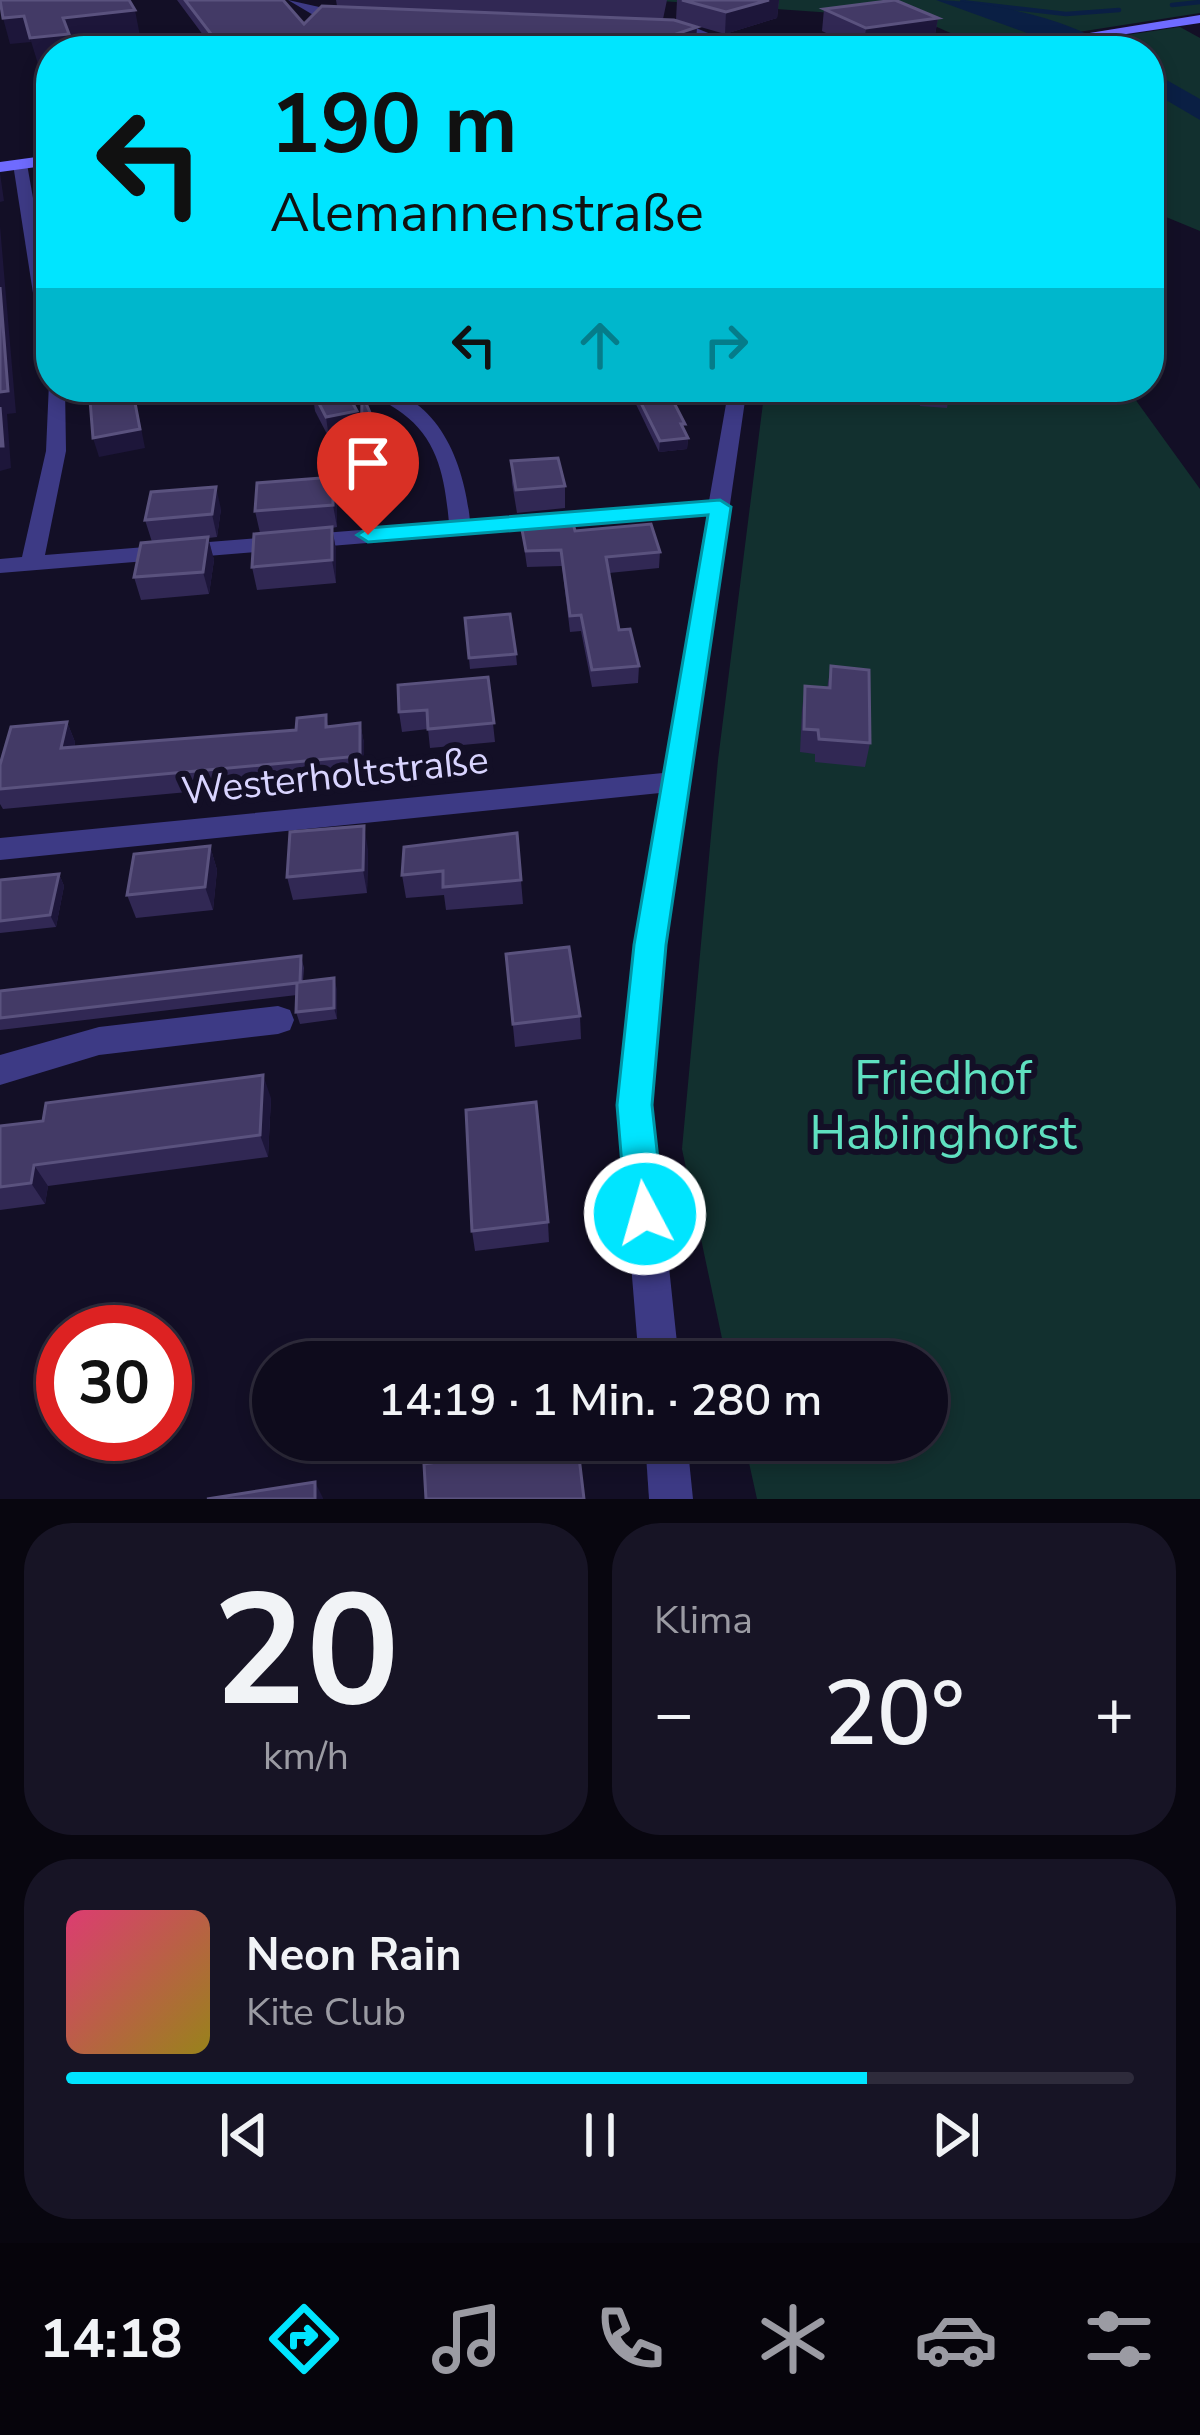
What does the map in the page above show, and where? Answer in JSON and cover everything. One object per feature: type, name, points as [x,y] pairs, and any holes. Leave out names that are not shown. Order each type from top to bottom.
[{"type":"main road","points":[[1084,36],[1200,19]]},
{"type":"main road","points":[[0,167],[36,162]]},
{"type":"street","points":[[293,0],[315,13],[359,15]]},
{"type":"street","points":[[651,26],[692,29],[709,36]]},
{"type":"street","points":[[20,164],[36,252]]},
{"type":"street","points":[[32,563],[56,452],[56,402]]},
{"type":"street","points":[[398,402],[417,413],[440,437],[456,472],[460,527]]},
{"type":"street","points":[[657,1341],[634,1105],[650,945],[736,402]]},
{"type":"street","points":[[0,566],[720,507]]},
{"type":"street","name":"Westerholtstraße","points":[[0,849],[678,781]]},
{"type":"street","points":[[0,1070],[99,1041],[278,1020]]},
{"type":"street","points":[[668,1461],[671,1499]]},
{"type":"green space","points":[[647,0],[1200,0],[1200,13],[1053,36],[957,36],[919,19]]},
{"type":"green space","points":[[1180,27],[1200,38],[1200,231],[1164,216],[1164,36],[1120,36]]},
{"type":"green space","name":"Friedhof Habinghorst","points":[[763,402],[1137,402],[1200,489],[1200,1499],[757,1499],[749,1461],[948,1461],[948,1341],[723,1341],[682,1149],[718,760]]},
{"type":"building","points":[[0,0],[129,0],[135,10],[63,18],[69,34],[30,38],[24,16],[3,18]]},
{"type":"building","points":[[185,0],[283,0],[304,24],[322,6],[674,20],[697,27],[675,36],[213,36]]},
{"type":"building","points":[[682,0],[769,0],[726,12]]},
{"type":"building","points":[[895,0],[938,18],[866,28],[824,9]]},
{"type":"building","points":[[0,287],[8,391],[0,392]]},
{"type":"building","points":[[90,402],[135,402],[140,429],[93,438]]},
{"type":"building","points":[[318,402],[352,402],[357,411],[326,417]]},
{"type":"building","points":[[362,402],[365,402],[396,473],[361,476]]},
{"type":"building","points":[[640,402],[674,402],[685,424],[681,424],[688,438],[660,441]]},
{"type":"building","points":[[558,458],[565,486],[516,490],[511,461]]},
{"type":"building","points":[[333,477],[333,505],[255,511],[257,483]]},
{"type":"building","points":[[216,487],[212,514],[145,520],[151,492]]},
{"type":"building","points":[[571,515],[575,531],[651,524],[660,552],[606,557],[619,630],[630,629],[639,666],[592,670],[581,615],[570,616],[561,550],[526,551],[520,519]]},
{"type":"building","points":[[332,527],[332,560],[252,567],[254,534]]},
{"type":"building","points":[[208,537],[203,572],[134,577],[141,543]]},
{"type":"building","points":[[510,614],[516,654],[469,658],[465,618]]},
{"type":"building","points":[[831,666],[869,670],[870,743],[819,739],[818,730],[804,729],[805,686],[830,688]]},
{"type":"building","points":[[488,677],[494,723],[428,729],[427,710],[399,712],[398,685]]},
{"type":"building","points":[[326,715],[326,727],[360,723],[360,756],[0,789],[0,765],[11,727],[67,722],[61,748],[296,730],[297,718]]},
{"type":"building","points":[[364,826],[363,870],[287,877],[290,832]]},
{"type":"building","points":[[517,833],[521,880],[443,887],[443,871],[402,875],[404,847]]},
{"type":"building","points":[[210,846],[205,887],[127,895],[134,854]]},
{"type":"building","points":[[59,874],[50,915],[0,921],[0,880]]},
{"type":"building","points":[[569,947],[580,1016],[513,1024],[506,954]]},
{"type":"building","points":[[301,956],[300,982],[334,978],[334,1008],[296,1012],[297,983],[0,1018],[0,991]]},
{"type":"building","points":[[263,1075],[260,1135],[34,1165],[31,1183],[0,1187],[0,1126],[43,1121],[46,1103]]},
{"type":"building","points":[[536,1102],[548,1222],[472,1231],[466,1110]]},
{"type":"building","points":[[579,1461],[584,1499],[426,1499],[424,1464]]},
{"type":"building","points":[[315,1482],[315,1499],[207,1499]]},
{"type":"waterway","points":[[948,0],[1002,12],[1062,36]]},
{"type":"waterway","points":[[962,2],[1066,14],[1119,10]]},
{"type":"waterway","points":[[1172,5],[1200,2]]},
{"type":"waterway","points":[[1164,88],[1200,111]]},
{"type":"route","points":[[368,535],[720,507],[650,945],[634,1105],[645,1214]]}]
